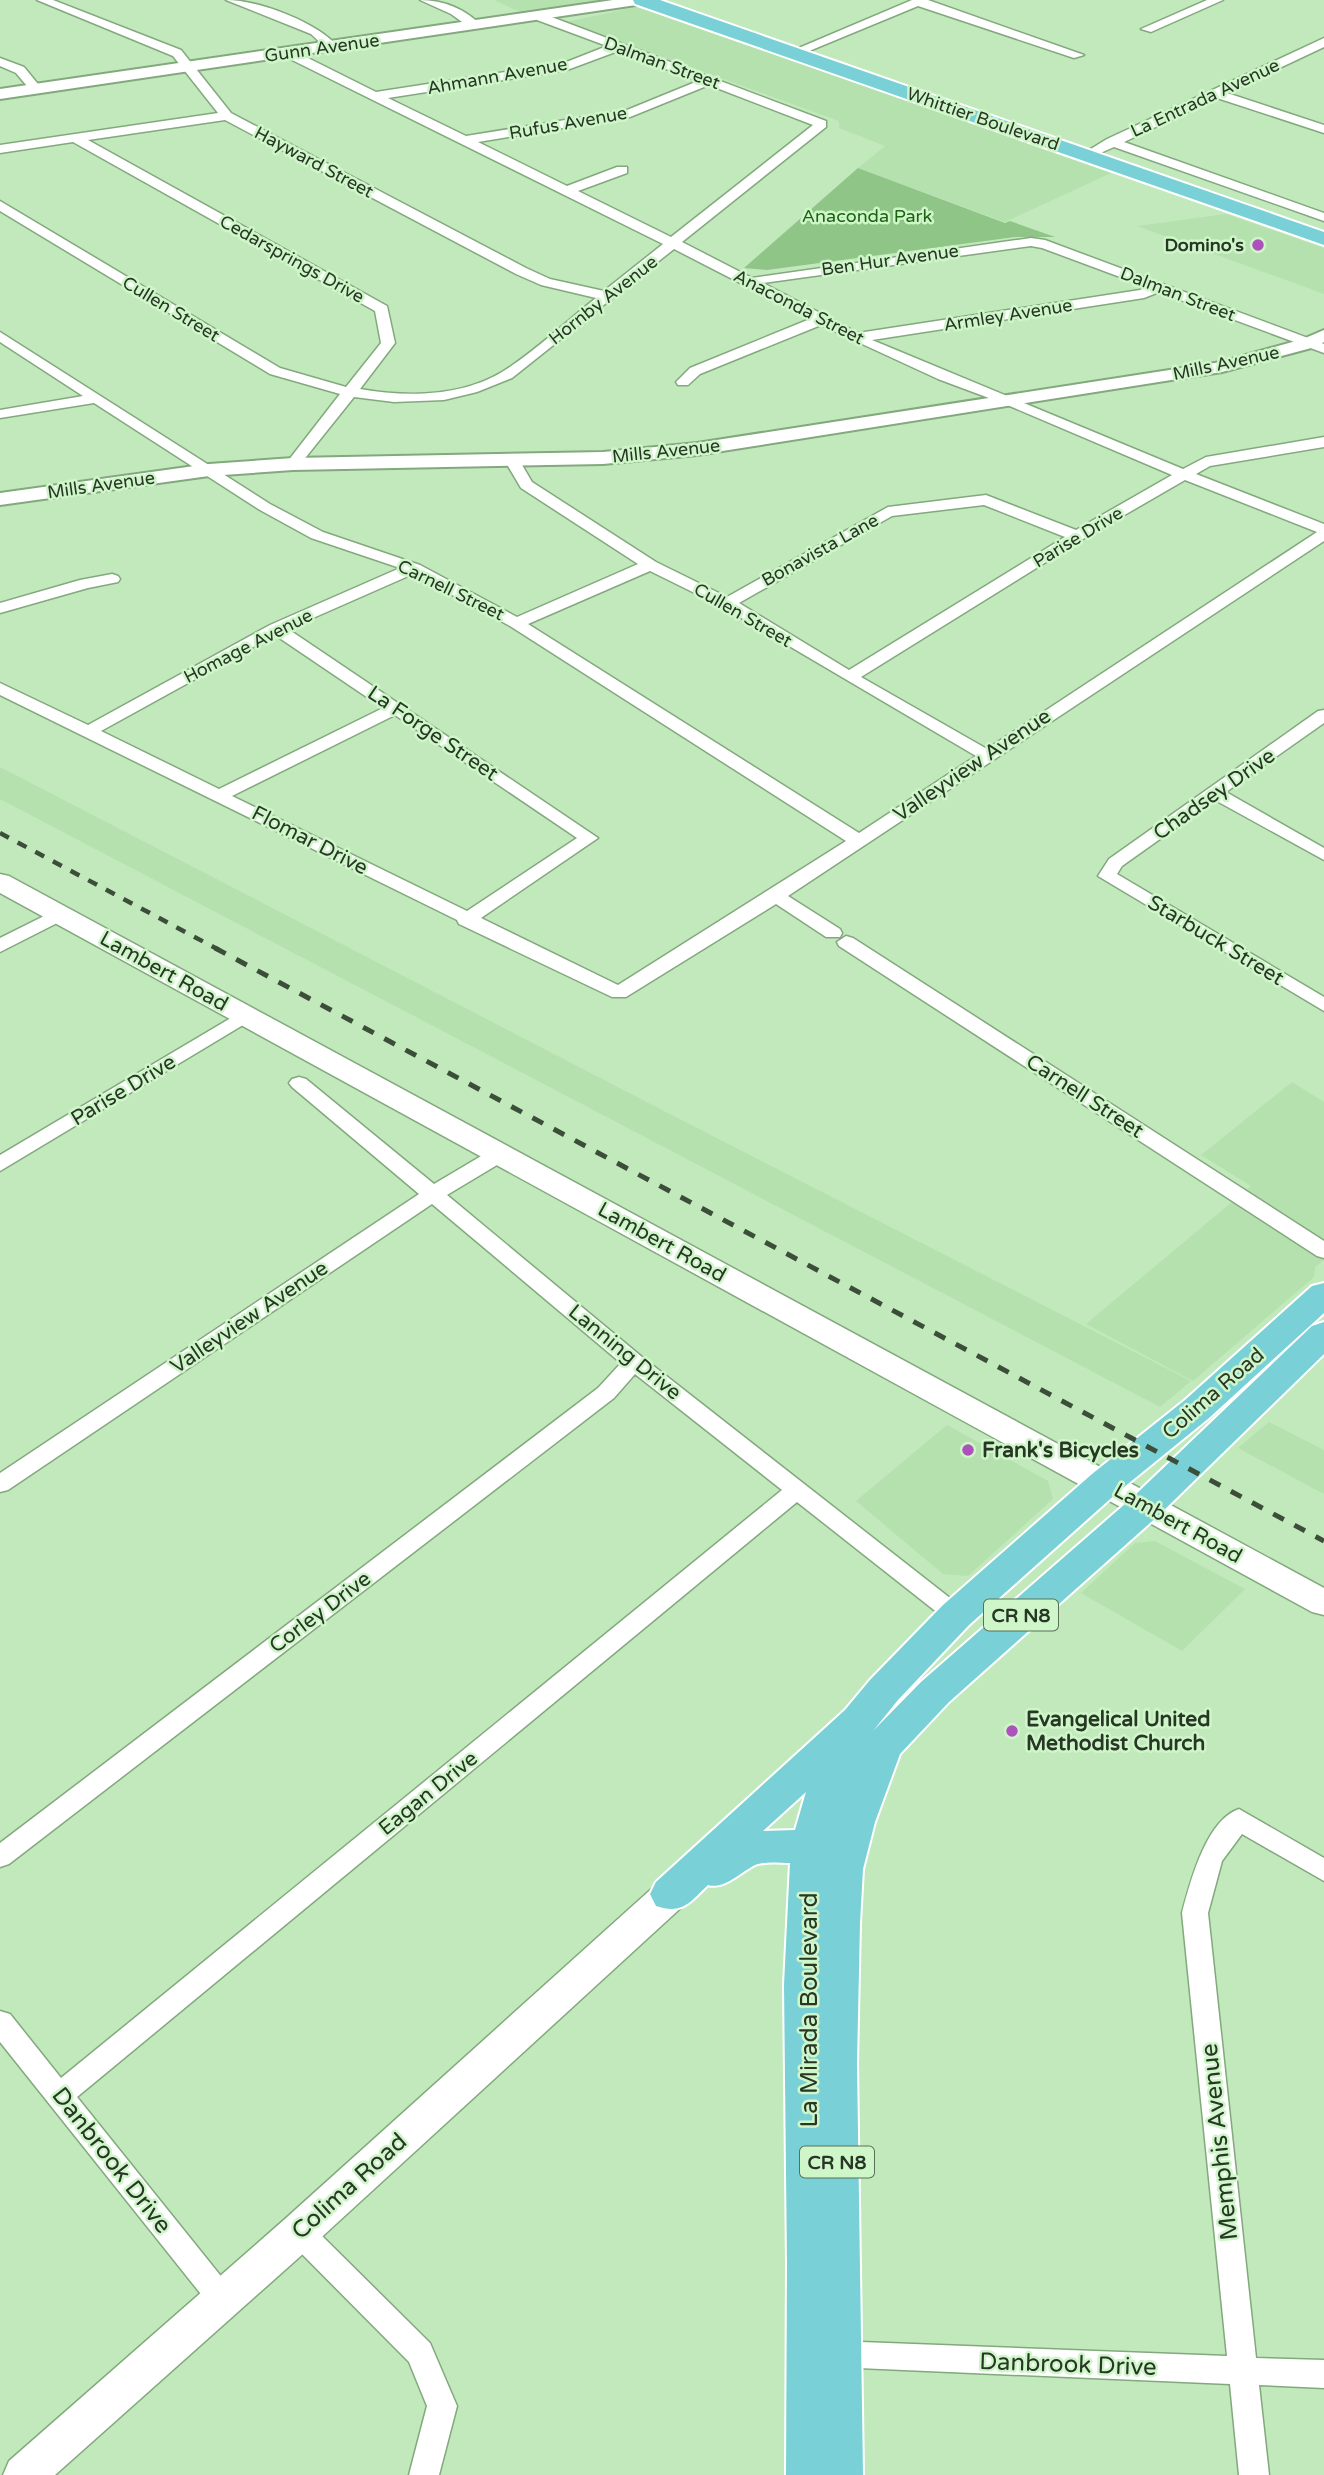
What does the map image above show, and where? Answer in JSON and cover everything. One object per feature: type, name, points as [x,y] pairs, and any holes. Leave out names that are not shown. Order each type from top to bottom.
[{"type":"main road","name":"Whittier Boulevard","points":[[643,0],[1099,149],[1323,218]]},
{"type":"main road","name":"Whittier Boulevard","points":[[666,0],[800,51]]},
{"type":"main road","name":"Whittier Boulevard","points":[[1099,149],[1324,239]]},
{"type":"main road","name":"Lambert Road","points":[[0,881],[1324,1603]]},
{"type":"main road","name":"Colima Road","points":[[871,1734],[884,1690],[956,1615],[1105,1483],[1197,1409],[1324,1294]]},
{"type":"main road","name":"Colima Road","points":[[871,1734],[935,1692],[1146,1506],[1324,1334]]},
{"type":"main road","name":"La Mirada Boulevard","points":[[839,2475],[825,2354],[806,1970],[831,1848],[867,1786],[871,1734]]},
{"type":"main road","points":[[671,1894],[756,1813],[871,1734]]},
{"type":"main road","points":[[671,1894],[751,1848],[831,1848]]},
{"type":"main road","name":"Colima Road","points":[[24,2475],[299,2232],[671,1894]]},
{"type":"main road","name":"La Mirada Boulevard","points":[[810,2475],[825,2354]]},
{"type":"street","name":"Hayward Street","points":[[43,0],[177,53],[186,68],[227,116],[521,271],[546,282],[607,296]]},
{"type":"street","points":[[232,0],[315,31],[332,47]]},
{"type":"street","points":[[426,0],[455,11],[476,26]]},
{"type":"street","name":"Gunn Avenue","points":[[0,94],[643,0]]},
{"type":"street","points":[[1147,29],[1217,0]]},
{"type":"street","points":[[800,51],[920,1],[1078,55]]},
{"type":"street","name":"Dalman Street","points":[[541,17],[822,124]]},
{"type":"street","name":"La Entrada Avenue","points":[[1099,149],[1324,42]]},
{"type":"street","name":"Ahmann Avenue","points":[[374,96],[567,66],[617,47]]},
{"type":"street","name":"Anaconda Street","points":[[288,53],[568,190],[856,338],[1324,532]]},
{"type":"street","points":[[0,62],[20,70],[36,89]]},
{"type":"street","name":"Rufus Avenue","points":[[465,140],[630,113],[708,81]]},
{"type":"street","points":[[1215,93],[1324,129]]},
{"type":"street","points":[[0,149],[227,116]]},
{"type":"street","name":"Hornby Avenue","points":[[352,391],[422,397],[467,391],[507,375],[675,244],[822,124]]},
{"type":"street","name":"Cedarsprings Drive","points":[[75,138],[382,309],[388,343],[293,464]]},
{"type":"street","points":[[568,190],[622,170]]},
{"type":"street","name":"Cullen Street","points":[[0,205],[275,371],[303,381],[352,391]]},
{"type":"street","name":"Dalman Street","points":[[1031,242],[1045,244],[1319,343]]},
{"type":"street","name":"Ben Hur Avenue","points":[[751,282],[1031,242]]},
{"type":"street","name":"Armley Avenue","points":[[856,338],[1144,294],[1158,287]]},
{"type":"street","points":[[683,382],[695,371],[823,319]]},
{"type":"street","name":"Carnell Street","points":[[0,336],[265,507],[317,535],[414,568],[516,623],[858,841]]},
{"type":"street","name":"Mills Avenue","points":[[0,499],[209,470],[293,464],[603,458],[697,449],[1222,368],[1319,343]]},
{"type":"street","points":[[0,414],[97,398]]},
{"type":"street","name":"Parise Drive","points":[[849,677],[1077,536],[1206,462],[1303,443],[1324,442]]},
{"type":"street","name":"Cullen Street","points":[[513,461],[526,485],[650,565],[727,603],[986,755]]},
{"type":"street","name":"Bonavista Lane","points":[[727,603],[888,512],[986,500],[1077,536]]},
{"type":"street","name":"Valleyview Avenue","points":[[619,993],[776,896],[1324,532]]},
{"type":"street","points":[[516,623],[650,565]]},
{"type":"street","name":"Homage Avenue","points":[[87,732],[276,628],[414,568]]},
{"type":"street","points":[[0,608],[86,583],[112,579]]},
{"type":"street","name":"La Forge Street","points":[[276,628],[589,838],[466,919]]},
{"type":"street","name":"Flomar Drive","points":[[0,688],[619,993]]},
{"type":"street","points":[[220,795],[396,708]]},
{"type":"street","name":"Chadsey Drive","points":[[1107,876],[1115,863],[1323,717]]},
{"type":"street","points":[[1215,793],[1324,855]]},
{"type":"street","name":"Starbuck Street","points":[[1107,876],[1324,1005]]},
{"type":"street","name":"Carnell Street","points":[[776,896],[1324,1251]]},
{"type":"street","points":[[0,946],[60,914]]},
{"type":"street","name":"Parise Drive","points":[[0,1164],[246,1015]]},
{"type":"street","name":"Lanning Drive","points":[[299,1083],[634,1362],[956,1615]]},
{"type":"street","name":"Valleyview Avenue","points":[[0,1484],[433,1194],[500,1154]]},
{"type":"street","name":"Corley Drive","points":[[0,1857],[606,1393],[634,1362]]},
{"type":"street","name":"Eagan Drive","points":[[60,2095],[796,1491]]},
{"type":"street","name":"Memphis Avenue","points":[[1254,2475],[1195,1913],[1210,1858],[1239,1819],[1324,1871]]},
{"type":"street","name":"Danbrook Drive","points":[[0,2022],[222,2299]]},
{"type":"street","points":[[299,2232],[420,2353],[442,2406],[424,2475]]},
{"type":"street","name":"Danbrook Drive","points":[[825,2354],[1324,2374]]},
{"type":"shaded area","points":[[494,0],[613,0],[522,13]]},
{"type":"shaded area","points":[[636,7],[1111,173],[1005,222],[858,168],[885,146],[839,128],[839,121],[566,22]]},
{"type":"shaded area","points":[[1226,214],[1324,248],[1324,294],[1137,226]]},
{"type":"shaded area","points":[[0,767],[1191,1381],[1160,1407],[0,799]]},
{"type":"shaded area","points":[[1292,1082],[1324,1102],[1324,1260],[1315,1267],[1314,1277],[1193,1381],[1086,1324],[1251,1186],[1201,1155]]},
{"type":"shaded area","points":[[1269,1422],[1324,1450],[1324,1494],[1238,1448]]},
{"type":"shaded area","points":[[947,1425],[1048,1481],[1053,1499],[968,1576],[943,1574],[856,1501]]},
{"type":"shaded area","points":[[1155,1541],[1245,1589],[1182,1651],[1081,1593],[1135,1543]]},
{"type":"green space","name":"Anaconda Park","points":[[858,168],[1005,223],[1010,221],[1055,237],[1015,237],[767,270],[744,268]]},
{"type":"railway","points":[[0,833],[219,950]]},
{"type":"railway","points":[[215,948],[1324,1541]]},
{"type":"place","name":"Domino's","points":[[1258,245]]},
{"type":"place","name":"Frank's Bicycles","points":[[968,1450]]},
{"type":"place","name":"Evangelical United Methodist Church","points":[[1012,1731]]}]
